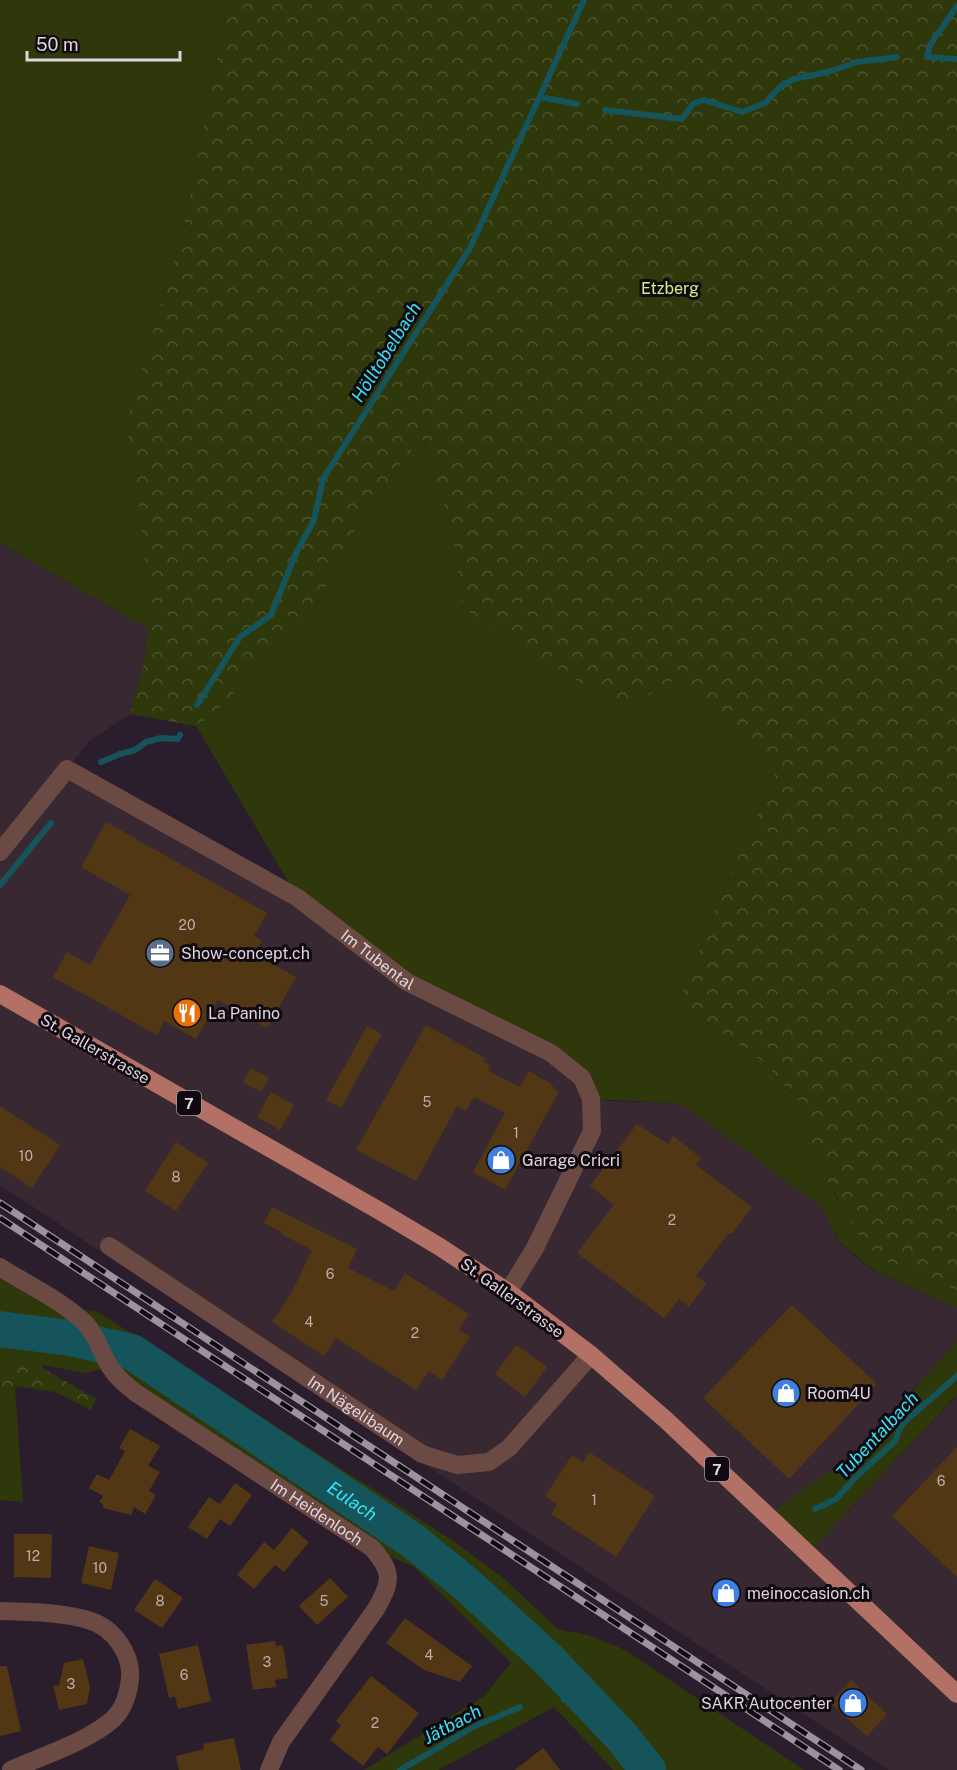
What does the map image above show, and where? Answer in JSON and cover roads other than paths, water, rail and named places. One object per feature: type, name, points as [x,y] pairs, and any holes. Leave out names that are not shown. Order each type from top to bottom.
[{"type":"main road","name":"St. Gallerstrasse","points":[[0,994],[378,1210],[508,1292],[591,1355],[666,1420],[957,1694]]},
{"type":"street","name":"Im Tubental","points":[[0,852],[67,769],[298,898],[408,982],[551,1053],[582,1078],[591,1099],[592,1131],[535,1248],[508,1292]]},
{"type":"street","name":"Im Nägelibaum","points":[[109,1246],[422,1454],[457,1465],[489,1462],[509,1448],[591,1355]]},
{"type":"street","name":"Im Heidenloch","points":[[0,1268],[66,1308],[86,1324],[110,1367],[122,1382],[136,1393],[372,1548],[385,1563],[388,1576],[385,1593],[281,1742],[269,1770]]},
{"type":"street","points":[[0,1611],[67,1616],[93,1621],[112,1634],[125,1651],[131,1674],[128,1696],[115,1717],[97,1731],[11,1770]]},
{"type":"waterway","name":"Hölltobelbach","points":[[197,705],[240,637],[271,615],[297,551],[314,520],[323,479],[470,248],[584,0]]},
{"type":"waterway","points":[[957,6],[930,45],[927,57],[957,59]]},
{"type":"waterway","points":[[605,110],[682,119],[694,103],[704,100],[742,112],[765,103],[782,85],[794,79],[828,72],[857,62],[897,57]]},
{"type":"waterway","points":[[540,97],[577,104]]},
{"type":"waterway","name":"Hölltobelbach","points":[[101,762],[135,750],[146,742],[161,738],[178,739],[180,735]]},
{"type":"waterway","name":"Hölltobelbach","points":[[0,885],[51,823]]},
{"type":"waterway","name":"Eulach","points":[[0,1329],[70,1338],[132,1352],[413,1541],[466,1584],[548,1659],[621,1736],[648,1770]]},
{"type":"waterway","name":"Tubentalbach","points":[[815,1509],[836,1499],[895,1441],[902,1424],[957,1376]]},
{"type":"waterway","name":"Jätbach","points":[[564,1700],[584,1696]]},
{"type":"waterway","name":"Jätbach","points":[[400,1770],[475,1726],[520,1707]]},
{"type":"waterway","name":"Tubentalbach","points":[[620,1723],[621,1736]]},
{"type":"railway","points":[[0,1203],[861,1770]]},
{"type":"railway","points":[[0,1218],[839,1770]]},
{"type":"place","name":"Show-concept.ch","points":[[160,953]]},
{"type":"place","name":"La Panino","points":[[187,1013]]},
{"type":"place","name":"Garage Cricri","points":[[501,1160]]},
{"type":"place","name":"Room4U","points":[[786,1393]]},
{"type":"place","name":"meinoccasion.ch","points":[[726,1593]]},
{"type":"place","name":"SAKR Autocenter","points":[[853,1703]]},
{"type":"park label","name":"Etzberg","points":[[670,288]]}]
